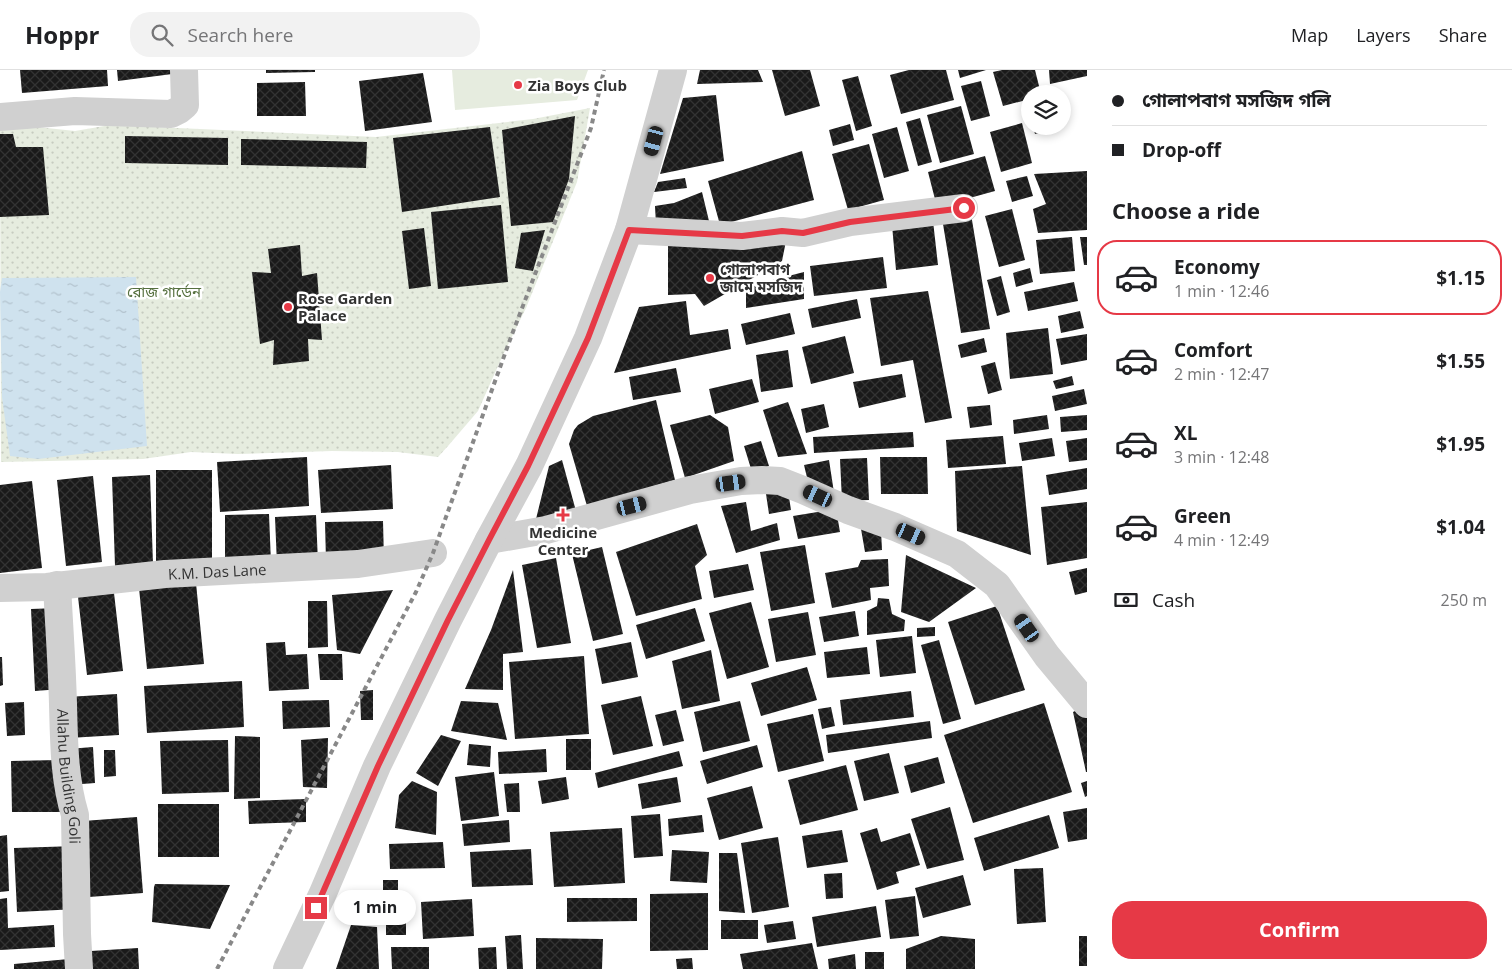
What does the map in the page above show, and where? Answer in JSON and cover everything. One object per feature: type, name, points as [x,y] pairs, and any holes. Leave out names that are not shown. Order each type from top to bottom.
[{"type":"street","points":[[0,117],[75,111],[171,114],[185,104],[184,70]]},
{"type":"street","points":[[286,969],[323,893],[378,766],[448,620],[528,466],[588,338],[629,230],[673,70]]},
{"type":"street","points":[[629,230],[742,236],[782,231],[803,233],[850,222],[964,208]]},
{"type":"street","points":[[489,540],[546,530],[690,490],[742,481],[780,481],[957,554],[998,585],[1047,656],[1087,704]]},
{"type":"street","name":"K.M. Das Lane","points":[[0,588],[57,585],[164,574],[358,564],[434,554]]},
{"type":"street","name":"Allahu Building Goli","points":[[57,585],[64,744],[70,798],[75,815],[79,969]]},
{"type":"green space","name":"Zia Boys Club","points":[[452,70],[588,70],[577,100],[455,110]]},
{"type":"green space","name":"রোজ গার্ডেন","points":[[590,108],[577,182],[526,308],[478,411],[438,457],[398,452],[332,451],[238,454],[191,452],[143,459],[1,462],[0,123],[75,131],[110,125],[376,137],[533,119]]},
{"type":"water","points":[[136,277],[147,446],[38,459],[10,456],[2,397],[0,292],[2,278]]},
{"type":"building","points":[[20,70],[107,70],[108,86],[22,93]]},
{"type":"building","points":[[117,70],[179,70],[180,73],[118,81]]},
{"type":"building","points":[[266,70],[315,70],[315,72],[266,73]]},
{"type":"building","points":[[700,70],[758,70],[763,82],[697,84]]},
{"type":"building","points":[[772,70],[810,70],[820,106],[785,116]]},
{"type":"building","points":[[909,70],[946,70],[954,100],[901,114],[890,75]]},
{"type":"building","points":[[958,70],[986,70],[960,78]]},
{"type":"building","points":[[1002,70],[1035,70],[1039,85],[1021,85],[1021,101],[1003,106],[993,72]]},
{"type":"building","points":[[1049,70],[1087,70],[1087,76],[1050,84]]},
{"type":"building","points":[[423,73],[432,122],[365,131],[359,81]]},
{"type":"building","points":[[858,76],[872,126],[856,131],[842,80]]},
{"type":"building","points":[[981,81],[990,116],[971,121],[961,86]]},
{"type":"building","points":[[305,82],[306,116],[257,116],[257,83]]},
{"type":"building","points":[[716,95],[724,161],[660,174],[683,98]]},
{"type":"building","points":[[961,106],[974,154],[940,163],[927,115]]},
{"type":"building","points":[[575,116],[569,179],[553,222],[511,226],[502,130]]},
{"type":"building","points":[[920,118],[932,162],[918,166],[906,122]]},
{"type":"building","points":[[1021,123],[1021,135],[1025,135],[1032,163],[1001,172],[990,132]]},
{"type":"building","points":[[850,124],[854,140],[833,146],[829,130]]},
{"type":"building","points":[[490,127],[500,197],[402,212],[393,138]]},
{"type":"building","points":[[897,127],[909,171],[884,178],[872,134]]},
{"type":"building","points":[[0,134],[13,134],[16,147],[43,147],[49,215],[0,217]]},
{"type":"building","points":[[125,136],[228,138],[228,165],[125,163]]},
{"type":"building","points":[[241,139],[367,142],[366,168],[241,165]]},
{"type":"building","points":[[869,144],[884,200],[848,210],[832,154]]},
{"type":"building","points":[[802,151],[814,200],[720,225],[708,181]]},
{"type":"building","points":[[985,156],[995,191],[937,207],[928,172]]},
{"type":"building","points":[[1087,171],[1087,230],[1038,233],[1033,209],[1046,204],[1034,174]]},
{"type":"building","points":[[1027,176],[1033,196],[1012,202],[1006,181]]},
{"type":"building","points":[[685,178],[687,188],[654,192],[658,182]]},
{"type":"building","points":[[702,192],[709,221],[656,225],[655,206],[674,203]]},
{"type":"building","points":[[501,205],[508,282],[438,289],[431,212]]},
{"type":"building","points":[[1012,209],[1025,260],[999,267],[985,216]]},
{"type":"building","points":[[971,214],[990,329],[961,333],[942,218]]},
{"type":"building","points":[[933,221],[938,265],[896,270],[892,225]]},
{"type":"building","points":[[424,228],[431,286],[409,289],[402,231]]},
{"type":"building","points":[[545,230],[533,271],[515,268],[521,233]]},
{"type":"building","points":[[1072,237],[1075,271],[1040,274],[1036,240]]},
{"type":"building","points":[[1080,237],[1087,237],[1087,265],[1084,265]]},
{"type":"building","name":"গোলাপবাগ জামে মসজিদ","points":[[786,241],[782,261],[704,306],[695,294],[668,295],[668,243]]},
{"type":"building","name":"Rose Garden Palace","points":[[300,245],[302,276],[317,273],[322,340],[308,339],[309,361],[273,365],[274,340],[260,344],[252,272],[271,273],[268,249]]},
{"type":"building","points":[[883,257],[887,288],[814,296],[810,266]]},
{"type":"building","points":[[1030,268],[1033,282],[1016,287],[1013,273]]},
{"type":"building","points":[[804,272],[804,299],[746,308],[746,287]]},
{"type":"building","points":[[1001,276],[1010,312],[997,316],[987,280]]},
{"type":"building","points":[[1074,282],[1078,301],[1028,311],[1024,292]]},
{"type":"building","points":[[928,291],[952,418],[925,423],[913,360],[881,366],[870,298]]},
{"type":"building","points":[[857,299],[861,318],[812,328],[808,309]]},
{"type":"building","points":[[686,301],[690,335],[728,329],[731,349],[614,373],[639,307]]},
{"type":"building","points":[[1080,311],[1084,328],[1061,333],[1058,316]]},
{"type":"building","points":[[790,313],[795,334],[746,345],[741,324]]},
{"type":"building","points":[[1048,328],[1053,374],[1010,379],[1006,333]]},
{"type":"building","points":[[1087,334],[1087,360],[1061,365],[1056,339]]},
{"type":"building","points":[[845,336],[854,373],[811,384],[802,347]]},
{"type":"building","points":[[984,338],[987,352],[961,358],[958,345]]},
{"type":"building","points":[[788,350],[793,387],[761,392],[756,355]]},
{"type":"building","points":[[995,362],[1002,390],[988,394],[981,366]]},
{"type":"building","points":[[676,368],[681,392],[633,400],[629,377]]},
{"type":"building","points":[[902,374],[906,397],[859,408],[853,382]]},
{"type":"building","points":[[1072,376],[1074,385],[1056,389],[1053,381]]},
{"type":"building","points":[[752,379],[759,402],[715,414],[709,389]]},
{"type":"building","points":[[1084,389],[1087,404],[1055,411],[1052,396]]},
{"type":"building","points":[[656,400],[675,480],[587,506],[569,444],[574,430],[578,425],[593,416]]},
{"type":"building","points":[[788,402],[807,454],[778,457],[763,410]]},
{"type":"building","points":[[824,404],[829,427],[806,433],[801,409]]},
{"type":"building","points":[[990,405],[992,425],[970,428],[967,407]]},
{"type":"building","points":[[710,415],[728,427],[734,461],[685,478],[670,425]]},
{"type":"building","points":[[1047,415],[1049,429],[1014,434],[1013,420]]},
{"type":"building","points":[[1087,415],[1087,430],[1061,432],[1060,417]]},
{"type":"building","points":[[913,432],[914,447],[814,453],[813,437]]},
{"type":"building","points":[[1003,436],[1006,464],[948,468],[946,440]]},
{"type":"building","points":[[1052,438],[1055,456],[1022,461],[1019,443]]},
{"type":"building","points":[[1087,438],[1087,460],[1069,462],[1066,441]]},
{"type":"building","points":[[761,441],[769,466],[752,472],[744,446]]},
{"type":"building","points":[[307,457],[309,506],[220,512],[217,462]]},
{"type":"building","points":[[880,457],[927,457],[928,494],[881,494]]},
{"type":"building","points":[[867,458],[869,500],[842,501],[840,459]]},
{"type":"building","points":[[562,460],[576,511],[536,519],[549,466]]},
{"type":"building","points":[[829,460],[835,499],[810,490],[804,465]]},
{"type":"building","points":[[391,465],[393,509],[321,513],[318,470]]},
{"type":"building","points":[[1022,466],[1031,555],[957,531],[955,471]]},
{"type":"building","points":[[1087,468],[1087,489],[1049,495],[1046,475]]},
{"type":"building","points":[[156,470],[212,470],[212,565],[156,566]]},
{"type":"building","points":[[150,475],[153,564],[115,566],[112,477]]},
{"type":"building","points":[[93,476],[102,562],[66,566],[57,480]]},
{"type":"building","points":[[32,481],[42,568],[0,573],[0,485]]},
{"type":"building","points":[[788,491],[791,510],[769,514],[766,494]]},
{"type":"building","points":[[746,502],[751,531],[777,523],[780,540],[736,553],[721,506]]},
{"type":"building","points":[[1087,502],[1087,558],[1047,565],[1041,507]]},
{"type":"building","points":[[836,509],[840,532],[798,539],[793,516]]},
{"type":"building","points":[[269,514],[271,563],[225,564],[225,515]]},
{"type":"building","points":[[316,515],[318,563],[277,565],[275,517]]},
{"type":"building","points":[[383,521],[384,560],[326,561],[325,522]]},
{"type":"building","points":[[697,524],[707,555],[695,566],[702,599],[636,616],[616,552]]},
{"type":"building","points":[[861,529],[881,530],[882,550],[865,552]]},
{"type":"building","points":[[805,545],[815,603],[771,611],[760,552]]},
{"type":"building","points":[[602,547],[623,634],[593,641],[572,554]]},
{"type":"building","points":[[906,555],[976,588],[929,622],[901,612]]},
{"type":"building","points":[[556,558],[571,643],[537,648],[522,565]]},
{"type":"building","points":[[888,559],[889,586],[870,588],[871,600],[832,608],[825,573],[858,567],[861,560]]},
{"type":"building","points":[[748,564],[754,590],[714,598],[709,571]]},
{"type":"building","points":[[1087,568],[1087,592],[1075,595],[1069,572]]},
{"type":"building","points":[[513,570],[523,652],[503,654],[503,690],[465,689],[491,630]]},
{"type":"building","points":[[196,583],[204,664],[147,669],[139,588]]},
{"type":"building","points":[[393,590],[360,654],[337,650],[332,595]]},
{"type":"building","points":[[114,593],[123,671],[87,675],[78,597]]},
{"type":"building","points":[[878,598],[889,599],[892,614],[905,620],[904,631],[867,635],[867,611],[877,606]]},
{"type":"building","points":[[308,601],[327,601],[328,647],[308,648]]},
{"type":"building","points":[[751,602],[769,667],[727,679],[709,613]]},
{"type":"building","points":[[997,606],[1025,690],[975,705],[948,622]]},
{"type":"building","points":[[57,608],[61,689],[35,691],[31,609]]},
{"type":"building","points":[[695,608],[705,641],[646,659],[636,625]]},
{"type":"building","points":[[855,611],[859,636],[824,642],[819,617]]},
{"type":"building","points":[[808,612],[816,655],[776,662],[768,619]]},
{"type":"building","points":[[935,627],[935,636],[917,637],[917,628]]},
{"type":"building","points":[[912,636],[916,673],[880,677],[876,640]]},
{"type":"building","points":[[939,640],[961,719],[943,724],[921,645]]},
{"type":"building","points":[[285,642],[286,655],[307,654],[309,689],[269,691],[266,643]]},
{"type":"building","points":[[631,642],[638,677],[602,684],[595,649]]},
{"type":"building","points":[[867,647],[870,674],[827,678],[824,652]]},
{"type":"building","points":[[711,650],[720,701],[682,709],[672,661]]},
{"type":"building","points":[[318,654],[342,654],[343,680],[320,680]]},
{"type":"building","points":[[584,656],[589,734],[515,739],[509,662]]},
{"type":"building","points":[[0,657],[2,657],[3,685],[0,686]]},
{"type":"building","points":[[807,667],[817,700],[761,716],[751,683]]},
{"type":"building","points":[[242,681],[244,727],[147,733],[144,686]]},
{"type":"building","points":[[373,690],[373,720],[361,720],[360,691]]},
{"type":"building","points":[[911,691],[914,717],[843,725],[840,700]]},
{"type":"building","points":[[117,694],[119,735],[69,738],[67,697]]},
{"type":"building","points":[[641,696],[653,746],[613,755],[601,705]]},
{"type":"building","points":[[329,700],[330,727],[283,729],[282,701]]},
{"type":"building","points":[[461,701],[498,703],[507,740],[451,731]]},
{"type":"building","points":[[740,701],[750,741],[703,752],[694,712]]},
{"type":"building","points":[[24,702],[25,735],[7,736],[5,703]]},
{"type":"building","points":[[1044,703],[1072,792],[973,823],[944,735]]},
{"type":"building","points":[[1087,705],[1087,772],[1086,772],[1073,712]]},
{"type":"building","points":[[831,707],[835,726],[822,729],[818,709]]},
{"type":"building","points":[[676,710],[684,741],[663,746],[655,715]]},
{"type":"building","points":[[813,714],[824,761],[778,772],[767,724]]},
{"type":"building","points":[[930,721],[932,738],[828,753],[826,735]]},
{"type":"building","points":[[441,735],[461,741],[438,786],[416,773]]},
{"type":"building","points":[[235,736],[260,737],[260,798],[234,799]]},
{"type":"building","points":[[328,738],[327,788],[303,787],[301,740]]},
{"type":"building","points":[[566,739],[591,739],[591,770],[566,770]]},
{"type":"building","points":[[228,740],[229,792],[162,794],[160,741]]},
{"type":"building","points":[[469,744],[491,746],[490,767],[467,765]]},
{"type":"building","points":[[757,745],[763,767],[707,784],[700,761]]},
{"type":"building","points":[[93,747],[95,783],[70,785],[68,749]]},
{"type":"building","points":[[546,749],[547,772],[499,774],[498,752]]},
{"type":"building","points":[[104,750],[115,750],[116,776],[104,777]]},
{"type":"building","points":[[679,751],[683,766],[598,788],[595,773]]},
{"type":"building","points":[[889,753],[899,793],[864,801],[854,761]]},
{"type":"building","points":[[938,757],[945,783],[911,793],[904,766]]},
{"type":"building","points":[[58,760],[60,812],[12,812],[11,761]]},
{"type":"building","points":[[846,765],[858,810],[800,825],[788,780]]},
{"type":"building","points":[[494,772],[499,816],[461,821],[455,777]]},
{"type":"building","points":[[566,777],[569,799],[542,804],[538,781]]},
{"type":"building","points":[[677,777],[681,802],[642,809],[638,784]]},
{"type":"building","points":[[412,781],[437,792],[436,835],[395,828],[399,795]]},
{"type":"building","points":[[1087,781],[1087,796],[1085,797],[1081,783]]},
{"type":"building","points":[[519,783],[520,812],[507,812],[504,784]]},
{"type":"building","points":[[752,786],[763,828],[719,840],[707,798]]},
{"type":"building","points":[[306,799],[306,822],[249,824],[248,801]]},
{"type":"building","points":[[158,804],[219,804],[219,857],[158,857]]},
{"type":"building","points":[[950,807],[964,860],[927,869],[911,819]]},
{"type":"building","points":[[1087,808],[1087,839],[1068,842],[1063,812]]},
{"type":"building","points":[[660,814],[663,856],[634,858],[631,816]]},
{"type":"building","points":[[702,815],[704,832],[669,836],[668,819]]},
{"type":"building","points":[[1049,815],[1059,848],[984,871],[974,838]]},
{"type":"building","points":[[137,817],[143,893],[89,897],[83,821]]},
{"type":"building","points":[[509,820],[510,842],[464,846],[462,824]]},
{"type":"building","points":[[622,828],[625,883],[554,887],[550,832]]},
{"type":"building","points":[[877,828],[881,842],[910,833],[920,865],[896,872],[899,883],[877,890],[860,833]]},
{"type":"building","points":[[842,830],[848,862],[807,868],[802,836]]},
{"type":"building","points":[[7,835],[9,891],[0,892],[0,836]]},
{"type":"building","points":[[778,837],[789,907],[752,913],[741,843]]},
{"type":"building","points":[[443,842],[445,868],[390,869],[389,844]]},
{"type":"building","points":[[76,846],[78,909],[17,912],[14,848]]},
{"type":"building","points":[[531,849],[533,885],[472,887],[470,852]]},
{"type":"building","points":[[672,850],[709,852],[707,883],[670,881]]},
{"type":"building","points":[[719,853],[737,853],[745,913],[719,911]]},
{"type":"building","points":[[1043,868],[1046,922],[1017,924],[1014,869]]},
{"type":"building","points":[[842,873],[843,898],[826,899],[824,874]]},
{"type":"building","points":[[963,875],[971,905],[923,918],[915,888]]},
{"type":"building","points":[[383,880],[398,880],[398,899],[383,899]]},
{"type":"building","points":[[155,884],[230,885],[210,929],[152,922]]},
{"type":"building","points":[[708,893],[708,950],[650,951],[650,894]]},
{"type":"building","points":[[915,896],[919,936],[890,939],[885,900]]},
{"type":"building","points":[[7,898],[8,928],[54,925],[55,947],[0,950],[0,899]]},
{"type":"building","points":[[567,898],[637,898],[637,921],[567,922]]},
{"type":"building","points":[[472,899],[474,936],[423,939],[421,902]]},
{"type":"building","points":[[876,906],[881,937],[817,947],[812,917]]},
{"type":"building","points":[[386,908],[406,908],[406,935],[386,935]]},
{"type":"building","points":[[721,920],[758,920],[758,939],[721,939]]},
{"type":"building","points":[[793,921],[796,939],[767,943],[764,925]]},
{"type":"building","points":[[351,925],[377,927],[379,969],[336,969]]},
{"type":"building","points":[[521,935],[523,969],[507,969],[505,936]]},
{"type":"building","points":[[941,936],[975,939],[975,969],[906,969],[906,949]]},
{"type":"building","points":[[1079,936],[1087,936],[1087,966],[1079,966]]},
{"type":"building","points":[[536,938],[603,939],[602,969],[536,969]]},
{"type":"building","points":[[812,943],[818,969],[743,969],[740,954]]},
{"type":"building","points":[[391,947],[429,947],[429,969],[392,969]]},
{"type":"building","points":[[496,947],[497,969],[479,969],[478,948]]},
{"type":"building","points":[[138,948],[139,969],[92,969],[91,951]]},
{"type":"building","points":[[865,952],[884,952],[884,969],[865,969]]},
{"type":"building","points":[[855,954],[856,969],[829,969],[828,959]]},
{"type":"building","points":[[692,958],[693,969],[677,969],[676,959]]},
{"type":"building","points":[[69,959],[70,969],[14,969],[14,964]]},
{"type":"railway","points":[[217,969],[416,592],[433,553],[511,337],[591,128],[604,70]]},
{"type":"place","name":"Zia Boys Club","points":[[518,85]]},
{"type":"place","name":"গোলাপবাগ জামে মসজিদ","points":[[710,278]]},
{"type":"place","name":"Rose Garden Palace","points":[[288,307]]},
{"type":"place","name":"Medicine Center","points":[[563,515]]},
{"type":"route","points":[[316,908],[378,766],[448,620],[528,466],[588,338],[629,230],[742,236],[782,231],[803,233],[850,222],[964,208]]}]
